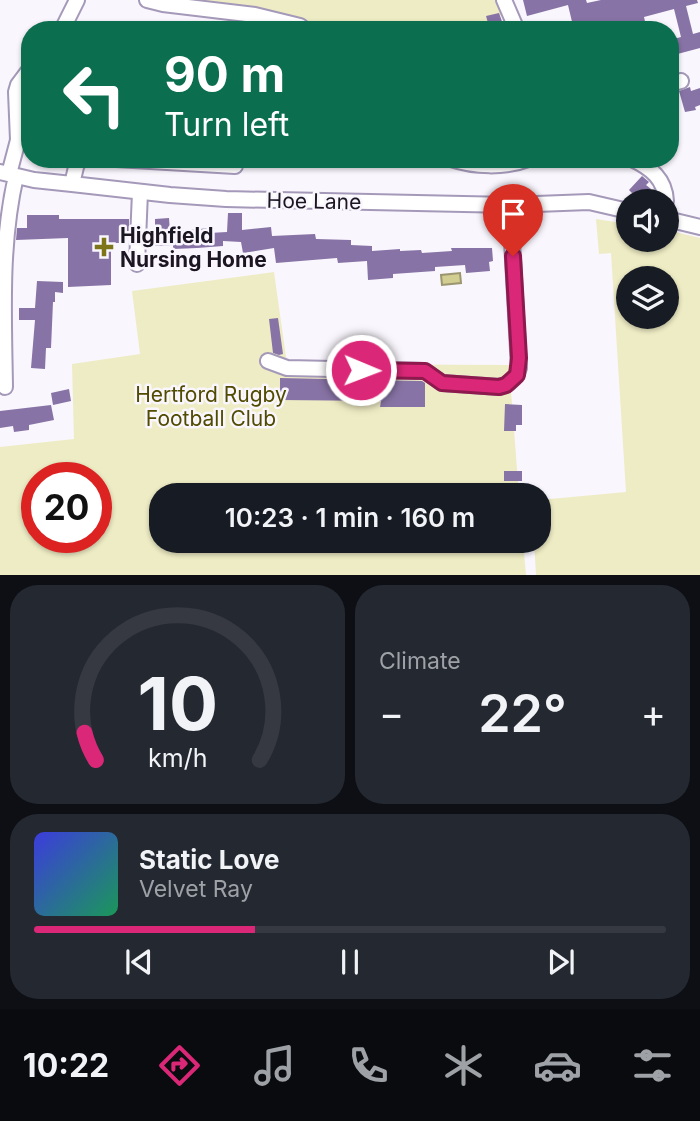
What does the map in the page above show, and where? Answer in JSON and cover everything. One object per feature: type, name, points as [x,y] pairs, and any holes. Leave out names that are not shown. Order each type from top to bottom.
[{"type":"street","points":[[66,21],[77,0]]},
{"type":"street","points":[[147,0],[163,5],[255,15],[280,21]]},
{"type":"street","points":[[504,0],[513,21]]},
{"type":"street","points":[[5,387],[8,174],[18,139],[16,92],[21,81]]},
{"type":"street","points":[[72,184],[76,168]]},
{"type":"street","points":[[648,168],[664,183],[665,189]]},
{"type":"street","name":"Hoe Lane","points":[[8,174],[140,192],[226,199],[510,205],[589,202],[616,208]]},
{"type":"street","points":[[137,264],[140,192]]},
{"type":"street","points":[[268,361],[288,368],[425,371],[442,383],[499,387],[506,385],[517,375],[519,368],[510,205]]},
{"type":"street","points":[[679,222],[700,227]]},
{"type":"green space","points":[[159,0],[507,0],[509,13],[495,17],[496,21],[298,21],[286,15]]},
{"type":"green space","points":[[596,219],[616,222],[616,252],[679,252],[679,233],[700,238],[700,575],[536,575],[535,553],[551,553],[551,499],[626,492],[611,253],[599,254]]},
{"type":"green space","name":"Hertford Rugby Football Club","points":[[274,272],[287,364],[509,365],[518,483],[149,483],[149,553],[524,553],[526,575],[0,575],[0,447],[74,439],[72,364],[140,354],[132,291]]},
{"type":"shaded area","points":[[460,273],[461,283],[442,285],[441,275]]},
{"type":"building","points":[[523,0],[586,0],[587,3],[601,0],[697,0],[698,3],[686,6],[693,34],[700,32],[700,48],[679,54],[681,37],[674,9],[644,17],[645,21],[572,21],[568,5],[527,16]]},
{"type":"building","points":[[499,13],[502,21],[487,21],[486,16]]},
{"type":"building","points":[[690,87],[691,91],[700,88],[700,105],[695,107],[696,110],[685,112],[679,91]]},
{"type":"building","points":[[642,176],[649,182],[646,185],[651,189],[630,189]]},
{"type":"building","points":[[228,213],[242,213],[242,230],[271,227],[272,236],[315,234],[316,239],[351,240],[351,245],[372,246],[372,251],[400,249],[421,250],[422,253],[452,251],[451,248],[492,248],[493,261],[489,262],[490,271],[466,273],[465,265],[435,267],[435,271],[393,274],[393,278],[368,280],[367,261],[338,263],[337,258],[276,263],[274,248],[243,253],[241,242],[223,241],[223,246],[197,248],[150,246],[149,230],[155,230],[155,219],[169,218],[170,232],[209,228],[209,233],[227,232]]},
{"type":"building","points":[[27,215],[59,215],[59,219],[129,219],[129,234],[121,234],[121,243],[111,243],[111,285],[68,287],[68,238],[16,240],[17,228],[27,228]]},
{"type":"building","points":[[37,281],[63,282],[63,293],[55,292],[51,348],[46,348],[45,369],[31,368],[35,320],[19,320],[19,308],[35,308]]},
{"type":"building","points":[[278,318],[283,354],[279,355],[273,353],[269,319]]},
{"type":"building","points":[[280,378],[422,381],[425,383],[425,407],[380,407],[381,401],[280,400]]},
{"type":"building","points":[[69,389],[71,401],[53,405],[51,393]]},
{"type":"building","points":[[505,404],[522,405],[522,425],[516,425],[516,431],[504,431]]},
{"type":"building","points":[[51,405],[54,420],[29,425],[29,430],[14,432],[13,426],[0,428],[0,411]]},
{"type":"building","points":[[504,471],[522,471],[522,481],[504,481]]},
{"type":"place","name":"Highfield Nursing Home","points":[[104,247]]},
{"type":"route","points":[[361,370],[425,371],[442,383],[499,387],[513,380],[519,368],[513,256]]}]
